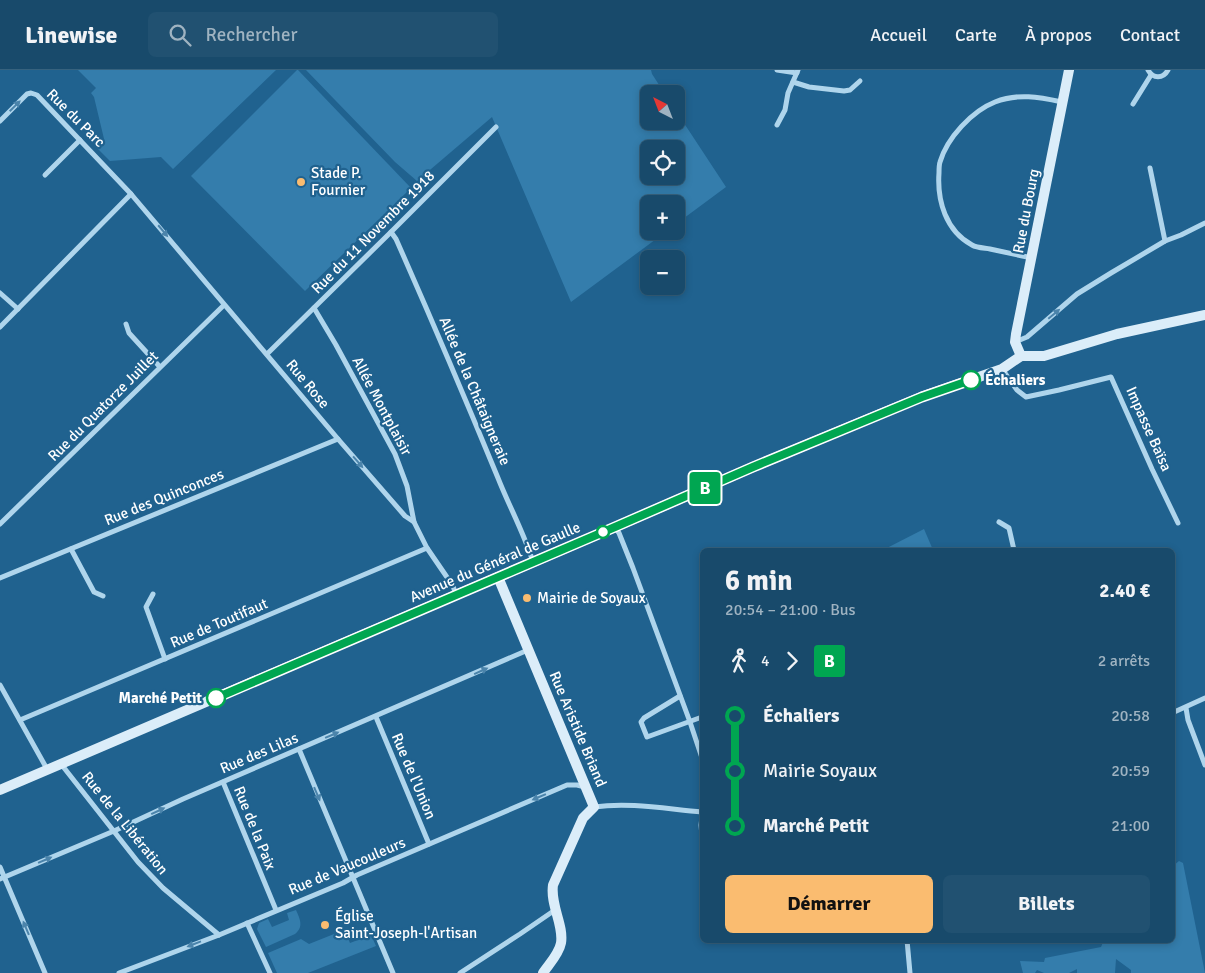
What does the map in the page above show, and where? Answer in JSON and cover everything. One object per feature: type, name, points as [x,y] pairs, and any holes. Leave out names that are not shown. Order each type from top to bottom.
[{"type":"main road","name":"Rue du Bourg","points":[[1015,342],[1069,70]]},
{"type":"main road","points":[[1015,342],[1021,356],[1044,356],[1117,334],[1205,315]]},
{"type":"main road","name":"Avenue du Général de Gaulle","points":[[0,790],[793,450],[922,397],[1002,369],[1021,356]]},
{"type":"main road","name":"Rue Aristide Briand","points":[[498,577],[594,807],[583,818],[553,885],[552,893],[561,941],[556,954],[543,973]]},
{"type":"street","points":[[777,70],[797,71],[788,92],[785,110],[777,125]]},
{"type":"street","points":[[1133,104],[1150,72],[1154,77],[1161,77],[1168,70]]},
{"type":"street","points":[[793,82],[809,87],[844,91],[850,90],[860,82]]},
{"type":"street","name":"Rue du Parc","points":[[0,121],[27,94],[32,93],[36,95],[131,194]]},
{"type":"street","points":[[1032,258],[973,246],[955,232],[945,217],[940,198],[938,181],[940,163],[950,140],[964,124],[976,112],[994,102],[1017,96],[1062,102]]},
{"type":"street","name":"Rue du 11 Novembre 1918","points":[[267,354],[496,126]]},
{"type":"street","points":[[45,175],[80,140]]},
{"type":"street","points":[[1150,168],[1165,241]]},
{"type":"street","points":[[0,327],[131,194]]},
{"type":"street","name":"Rue Rose","points":[[131,194],[338,439],[405,516],[414,522],[427,548],[453,586],[456,595]]},
{"type":"street","points":[[1015,342],[1026,337],[1077,294],[1165,241],[1205,223]]},
{"type":"street","name":"Allée de la Châtaigneraie","points":[[391,232],[396,239],[527,541],[533,562]]},
{"type":"street","points":[[0,293],[18,309]]},
{"type":"street","name":"Rue du Quatorze Juillet","points":[[0,524],[224,305]]},
{"type":"street","name":"Allée Montplaisir","points":[[314,308],[396,454],[407,486],[414,522]]},
{"type":"street","points":[[126,324],[129,333],[160,367]]},
{"type":"street","name":"Impasse Baïsa","points":[[1002,369],[1018,390],[1026,397],[1111,377],[1178,523]]},
{"type":"street","name":"Rue des Quinconces","points":[[0,578],[338,439]]},
{"type":"street","points":[[999,522],[1009,528],[1014,548]]},
{"type":"street","points":[[615,527],[633,568],[700,752]]},
{"type":"street","points":[[71,548],[94,592],[103,596]]},
{"type":"street","name":"Rue de Toutifaut","points":[[20,720],[427,548]]},
{"type":"street","points":[[153,594],[146,607],[165,659]]},
{"type":"street","name":"Rue des Lilas","points":[[2,878],[528,650]]},
{"type":"street","points":[[0,685],[47,769]]},
{"type":"street","points":[[680,696],[640,722],[647,737],[700,718]]},
{"type":"street","points":[[1175,712],[1205,698]]},
{"type":"street","points":[[1186,708],[1188,720],[1205,765]]},
{"type":"street","name":"Rue de l'Union","points":[[376,717],[429,844]]},
{"type":"street","points":[[299,749],[393,973]]},
{"type":"street","name":"Rue de la Libération","points":[[60,764],[138,862],[163,888],[219,935]]},
{"type":"street","name":"Rue de la Paix","points":[[223,782],[276,910]]},
{"type":"street","name":"Rue de Vaucouleurs","points":[[119,973],[219,935],[343,883],[567,785],[585,787]]},
{"type":"street","points":[[594,807],[615,804],[700,812]]},
{"type":"street","points":[[0,867],[2,878],[45,973]]},
{"type":"street","points":[[460,973],[555,910]]},
{"type":"street","points":[[247,923],[270,973]]},
{"type":"street","points":[[907,943],[910,973]]},
{"type":"shaded area","points":[[78,70],[276,70],[173,169],[161,157],[110,161],[98,149],[105,143],[94,97],[91,93],[96,88]]},
{"type":"shaded area","name":"Stade P. Fournier","points":[[297,70],[411,188],[305,291],[191,176]]},
{"type":"shaded area","points":[[306,70],[651,70],[659,85],[640,85],[640,130],[685,130],[685,125],[726,187],[685,217],[685,195],[640,195],[640,240],[655,240],[571,302],[492,117],[417,181],[395,162]]},
{"type":"shaded area","points":[[924,529],[932,548],[887,548]]},
{"type":"shaded area","points":[[1179,861],[1183,863],[1205,973],[1131,973],[1131,970],[1116,959],[1115,973],[1077,973],[1077,969],[1069,973],[1044,973],[1037,970],[1035,973],[1023,973],[1020,961],[1044,962],[1045,958],[1101,947],[1103,943],[1175,943],[1175,864]]},
{"type":"shaded area","points":[[296,910],[300,929],[295,934],[266,947],[257,929],[259,923],[268,919],[272,927],[289,920],[287,913]]},
{"type":"shaded area","points":[[344,930],[350,943],[371,935],[376,946],[308,973],[277,973],[268,953],[301,939],[309,944]]},
{"type":"bus line","name":"B","points":[[216,698],[753,467],[922,397],[971,380]]},
{"type":"place","name":"Stade P. Fournier","points":[[301,182]]},
{"type":"place","name":"Échaliers","points":[[971,380]]},
{"type":"place","name":"Mairie de Soyaux","points":[[527,598]]},
{"type":"place","name":"Marché Petit","points":[[216,698]]},
{"type":"place","name":"Église Saint-Joseph-l'Artisan","points":[[325,925]]}]
